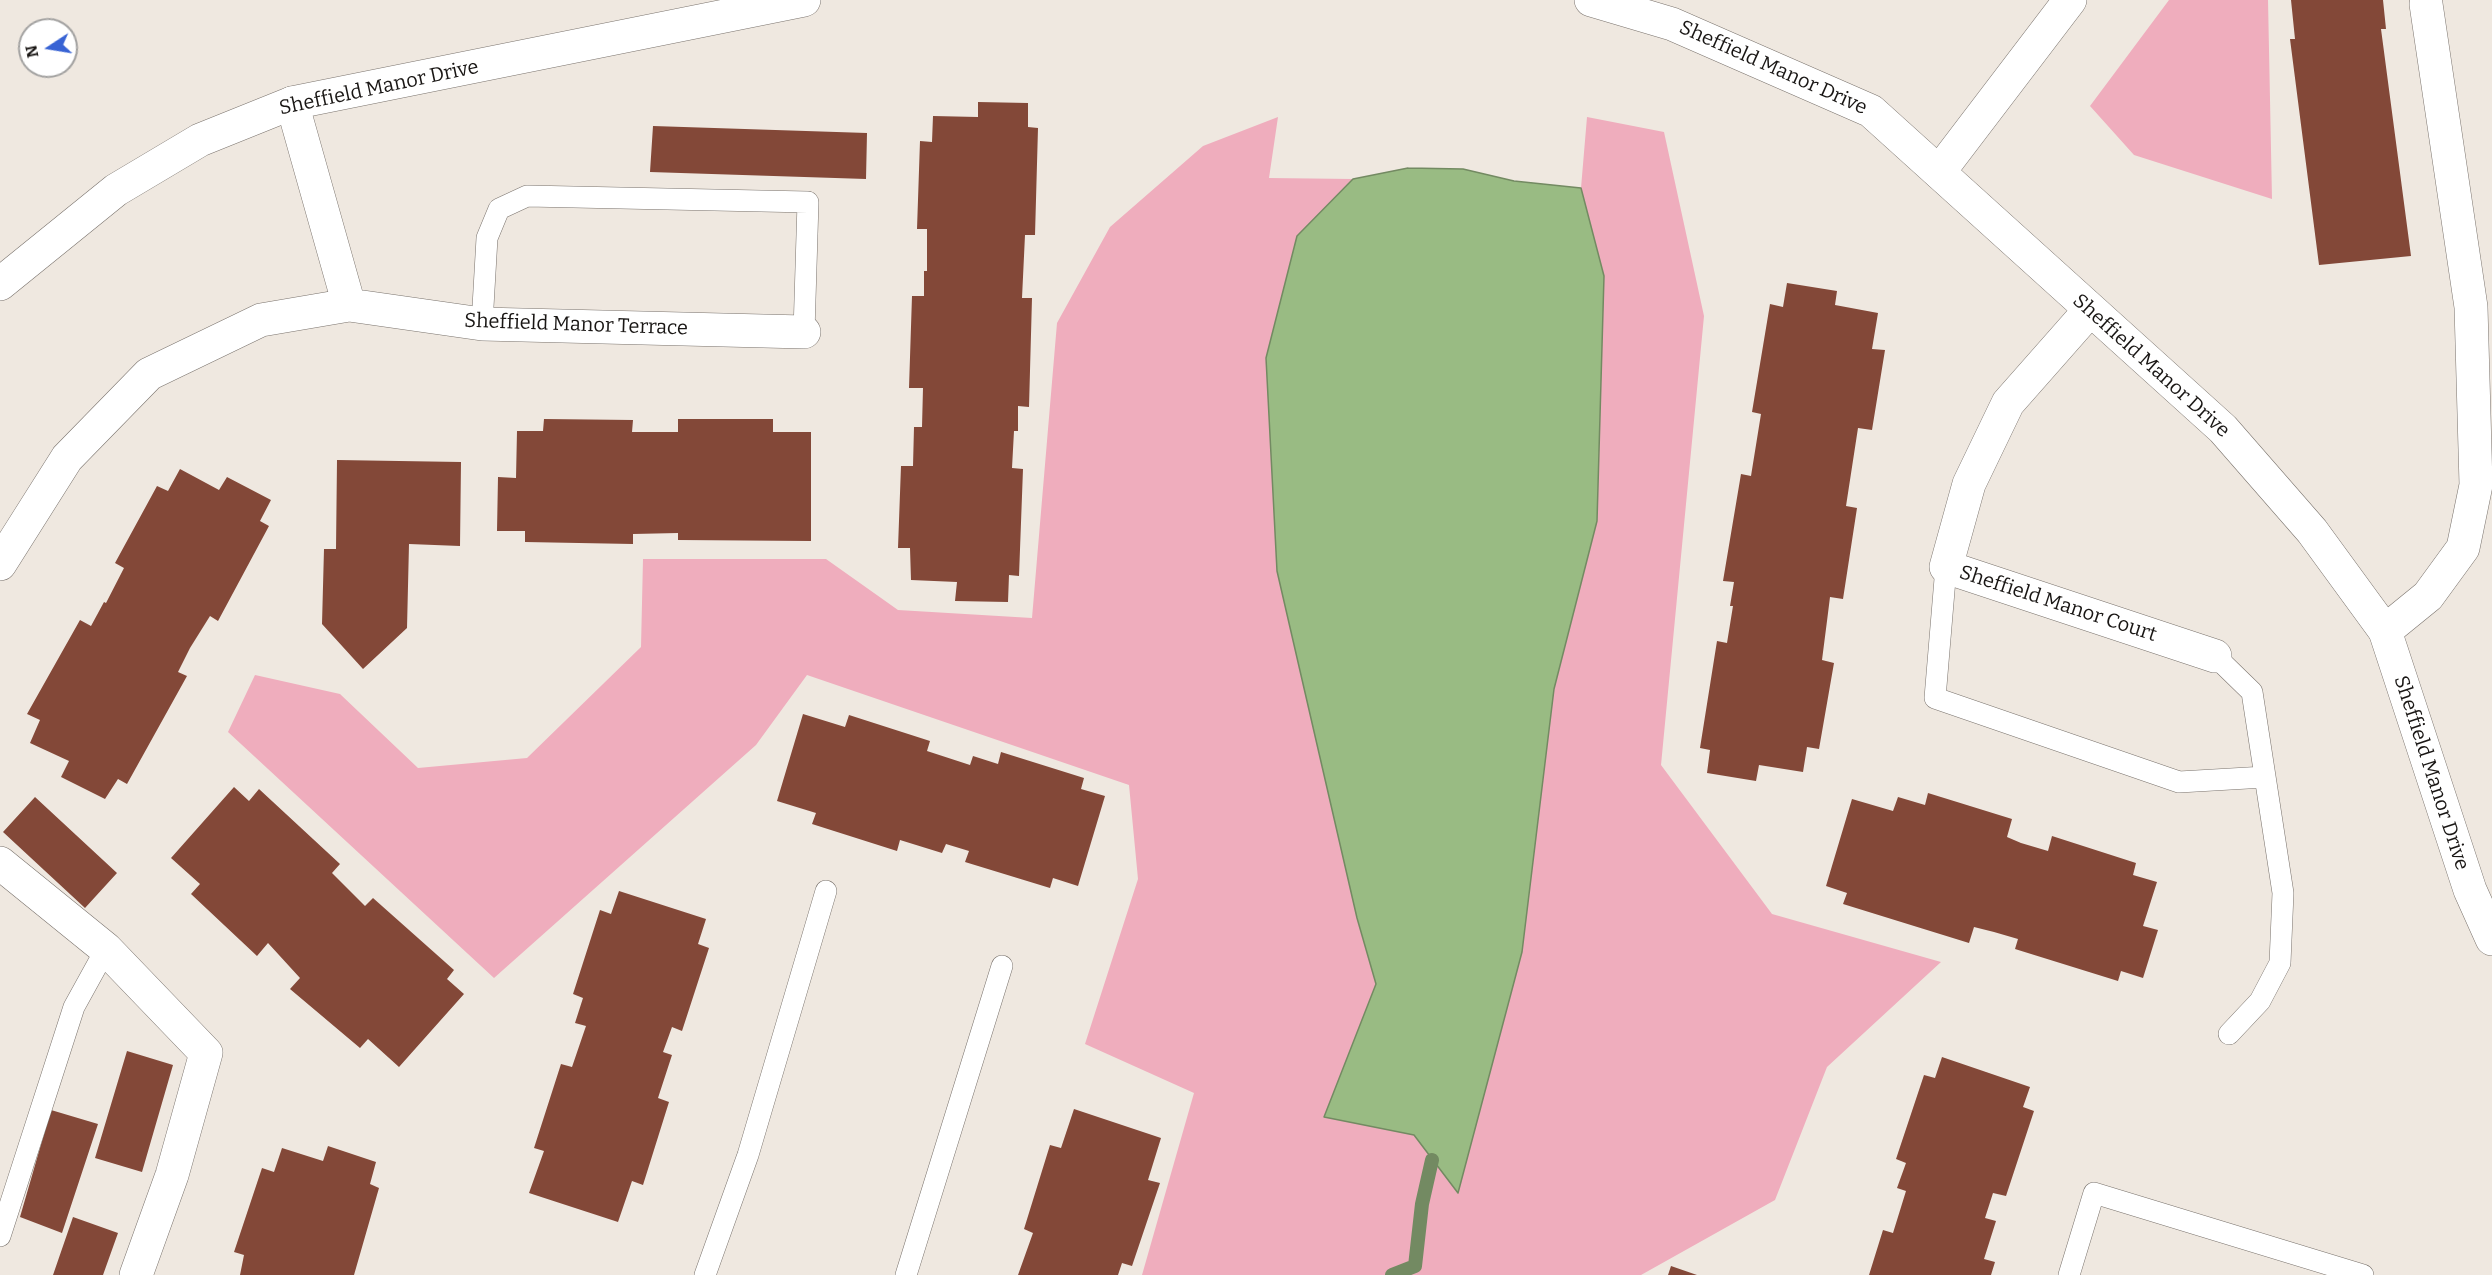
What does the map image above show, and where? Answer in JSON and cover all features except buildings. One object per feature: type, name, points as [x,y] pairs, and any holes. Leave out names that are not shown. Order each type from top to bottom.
[{"type":"street","name":"Sheffield Manor Drive","points":[[0,284],[116,189],[200,140],[292,103],[741,6],[804,0]]},
{"type":"street","name":"Sheffield Manor Drive","points":[[1591,0],[1672,24],[1871,111],[2223,429],[2312,531],[2385,632],[2470,890],[2492,939]]},
{"type":"street","points":[[1939,172],[2070,0]]},
{"type":"street","points":[[2385,632],[2428,596],[2463,548],[2476,484],[2471,307],[2426,4]]},
{"type":"street","points":[[292,103],[349,305]]},
{"type":"street","name":"Sheffield Manor Terrace","points":[[0,564],[67,458],[149,374],[261,320],[349,305],[482,324],[804,332]]},
{"type":"street","name":"Sheffield Manor Court","points":[[2090,310],[2008,403],[1968,484],[1946,567],[2215,656]]},
{"type":"street","points":[[0,863],[106,949],[206,1053],[172,1175],[136,1275]]},
{"type":"lane","points":[[482,324],[487,238],[499,209],[527,196],[808,202],[804,332]]},
{"type":"lane","points":[[1946,567],[1935,698],[2179,782],[2265,777]]},
{"type":"lane","points":[[2215,656],[2252,692],[2283,893],[2280,963],[2260,1001],[2229,1034]]},
{"type":"lane","points":[[705,1275],[748,1155],[826,891]]},
{"type":"lane","points":[[0,1236],[74,1007],[106,949]]},
{"type":"lane","points":[[906,1275],[1002,966]]},
{"type":"lane","points":[[2069,1275],[2094,1193],[2363,1275]]},
{"type":"shaded area","points":[[2169,0],[2268,0],[2272,199],[2134,155],[2090,106]]},
{"type":"shaded area","points":[[1278,117],[1269,178],[1353,179],[1297,236],[1357,918],[1376,984],[1324,1117],[1414,1135],[1554,689],[1597,521],[1604,276],[1581,188],[1587,117],[1664,132],[1704,316],[1661,765],[1772,914],[1941,962],[1827,1067],[1775,1200],[1641,1275],[1142,1275],[1194,1093],[1085,1044],[1138,879],[1129,785],[807,675],[756,745],[494,978],[228,732],[255,675],[340,694],[418,768],[527,758],[641,647],[643,559],[826,559],[898,610],[1032,618],[1057,323],[1110,227],[1203,146]]},
{"type":"shaded area","points":[[1408,168],[1463,169],[1514,181],[1581,188],[1604,276],[1597,521],[1554,689],[1522,952],[1458,1193],[1414,1135],[1324,1117],[1376,984],[1357,918],[1277,571],[1266,358],[1297,236],[1353,179]]},
{"type":"waterway","points":[[1392,1275],[1415,1266],[1422,1204],[1432,1160]]}]
